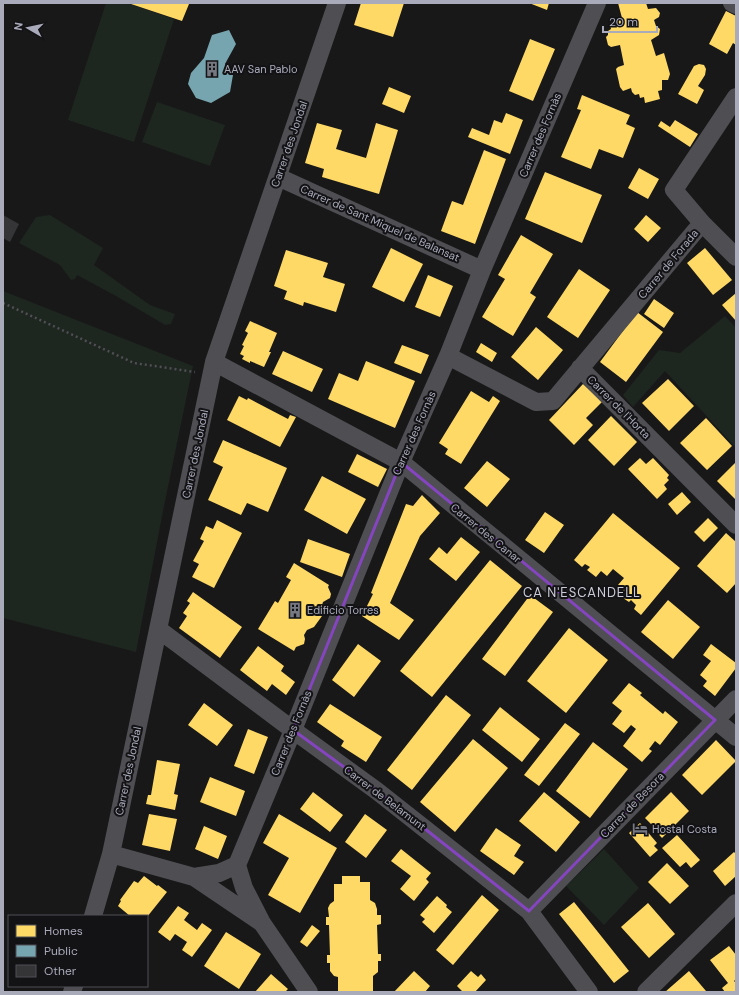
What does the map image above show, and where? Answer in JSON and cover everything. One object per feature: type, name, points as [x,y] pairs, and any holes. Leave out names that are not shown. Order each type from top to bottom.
[{"type":"street","name":"Carrer des Jondal","points":[[93,915],[111,854],[213,368],[337,3]]},
{"type":"street","name":"Carrer des Fornàs","points":[[237,865],[401,462],[448,356],[482,270],[596,3]]},
{"type":"street","points":[[732,3],[736,5]]},
{"type":"street","name":"Carrer de Forada","points":[[580,368],[702,223],[674,190],[736,97]]},
{"type":"street","name":"Carrer de Sant Miquel de Balansat","points":[[278,177],[482,270]]},
{"type":"street","points":[[702,223],[736,257]]},
{"type":"street","name":"Carrer de l'Horta","points":[[448,356],[536,402],[553,401],[580,368],[736,525]]},
{"type":"street","name":"Carrer des Canar","points":[[213,368],[401,462],[736,737]]},
{"type":"street","name":"Carrer de Belamunt","points":[[158,629],[377,791],[529,911],[589,992]]},
{"type":"street","name":"Carrer de Besora","points":[[529,911],[736,699]]},
{"type":"street","points":[[111,854],[194,877],[262,923]]},
{"type":"street","points":[[194,877],[219,873],[237,865],[244,888],[262,923],[309,992]]},
{"type":"street","points":[[646,992],[733,911]]},
{"type":"path","points":[[3,304],[134,363],[213,368]]},
{"type":"highlighted area","points":[[401,462],[715,720],[529,911],[377,791],[293,730]]},
{"type":"shaded area","points":[[106,3],[127,3],[174,19],[134,142],[68,120]]},
{"type":"shaded area","points":[[157,102],[225,125],[210,166],[142,142]]},
{"type":"shaded area","points":[[50,215],[103,248],[94,265],[150,305],[175,314],[171,324],[165,325],[77,275],[75,279],[71,280],[60,265],[19,243],[36,217]]},
{"type":"shaded area","points":[[3,291],[193,366],[136,652],[3,618]]},
{"type":"shaded area","points":[[725,316],[736,328],[736,448],[665,371],[633,407],[623,395],[659,350],[680,353]]},
{"type":"shaded area","points":[[604,849],[639,888],[604,925],[566,886]]},
{"type":"building: Homes","points":[[128,3],[187,3],[189,4],[182,21]]},
{"type":"building: Homes","points":[[361,3],[404,3],[393,37],[354,25]]},
{"type":"building: Homes","points":[[529,3],[549,3],[547,10]]},
{"type":"building: Homes","points":[[618,3],[646,3],[648,9],[656,8],[660,13],[659,17],[654,20],[656,26],[660,29],[659,35],[651,40],[656,56],[664,53],[670,74],[668,80],[662,80],[662,90],[658,91],[660,99],[645,103],[644,97],[640,98],[639,94],[635,95],[631,88],[623,91],[620,87],[616,69],[624,65],[620,45],[611,47],[608,45],[606,37],[608,35],[608,31],[611,29],[610,25],[612,21],[622,18]]},
{"type":"building: Homes","points":[[726,11],[736,16],[736,45],[733,43],[727,54],[709,44]]},
{"type":"building: Homes","points":[[530,39],[555,49],[533,101],[509,91]]},
{"type":"building: Homes","points":[[699,64],[704,65],[706,69],[705,75],[698,86],[704,90],[697,104],[678,94],[694,66]]},
{"type":"building: Homes","points":[[389,87],[411,96],[404,113],[382,104]]},
{"type":"building: Homes","points":[[582,95],[630,115],[626,124],[635,128],[623,158],[599,149],[591,169],[561,157],[581,110],[577,109]]},
{"type":"building: Homes","points":[[506,113],[523,120],[510,154],[468,137],[472,128],[489,135],[494,120],[502,123]]},
{"type":"building: Homes","points":[[675,120],[698,134],[690,147],[658,126],[661,121],[670,127]]},
{"type":"building: Homes","points":[[317,123],[342,130],[336,149],[366,158],[376,123],[398,130],[379,194],[322,177],[324,169],[305,163]]},
{"type":"building: Homes","points":[[484,150],[506,159],[475,244],[441,231],[452,201],[463,205]]},
{"type":"building: Homes","points":[[639,168],[659,179],[648,199],[628,188]]},
{"type":"building: Homes","points":[[545,172],[602,195],[582,243],[525,219]]},
{"type":"building: Homes","points":[[646,215],[661,228],[648,242],[634,229]]},
{"type":"building: Homes","points":[[521,235],[553,254],[530,293],[536,297],[513,336],[482,317],[505,279],[498,275]]},
{"type":"building: Homes","points":[[391,248],[423,264],[404,302],[372,287]]},
{"type":"building: Homes","points":[[705,248],[732,280],[713,295],[687,263]]},
{"type":"building: Homes","points":[[286,250],[328,263],[323,277],[345,284],[336,312],[304,302],[303,306],[284,299],[287,291],[274,286]]},
{"type":"building: Homes","points":[[579,269],[610,290],[578,338],[547,317]]},
{"type":"building: Homes","points":[[428,275],[453,286],[440,317],[415,307]]},
{"type":"building: Homes","points":[[736,293],[736,321],[722,305]]},
{"type":"building: Homes","points":[[654,299],[674,313],[664,328],[644,314]]},
{"type":"building: Homes","points":[[637,312],[663,332],[626,382],[600,362]]},
{"type":"building: Homes","points":[[250,321],[277,333],[264,367],[242,359],[244,356],[240,354],[244,346],[242,345],[248,333],[245,331]]},
{"type":"building: Homes","points":[[536,327],[563,350],[538,380],[511,357]]},
{"type":"building: Homes","points":[[481,343],[497,353],[492,362],[476,352]]},
{"type":"building: Homes","points":[[402,345],[429,355],[421,374],[394,363]]},
{"type":"building: Homes","points":[[283,351],[323,369],[312,392],[272,374]]},
{"type":"building: Homes","points":[[366,361],[415,381],[395,428],[328,399],[339,373],[358,381]]},
{"type":"building: Homes","points":[[668,379],[694,406],[669,431],[642,403]]},
{"type":"building: Homes","points":[[583,384],[602,402],[586,418],[593,425],[574,445],[549,420]]},
{"type":"building: Homes","points":[[471,391],[489,402],[493,396],[500,401],[461,464],[445,454],[448,449],[439,443]]},
{"type":"building: Homes","points":[[239,396],[247,400],[248,398],[288,419],[290,415],[296,417],[280,447],[227,420]]},
{"type":"building: Homes","points":[[611,416],[637,442],[614,466],[588,440]]},
{"type":"building: Homes","points":[[706,418],[732,446],[707,470],[680,443]]},
{"type":"building: Homes","points":[[223,440],[287,468],[268,512],[247,503],[241,515],[208,500],[223,467],[213,462]]},
{"type":"building: Homes","points":[[357,454],[387,469],[378,487],[348,472]]},
{"type":"building: Homes","points":[[640,458],[646,464],[653,458],[669,475],[667,478],[669,480],[664,485],[667,489],[657,499],[628,469]]},
{"type":"building: Homes","points":[[487,461],[510,479],[487,507],[464,488]]},
{"type":"building: Homes","points":[[736,462],[736,500],[717,481]]},
{"type":"building: Homes","points":[[322,476],[366,499],[347,534],[304,510]]},
{"type":"building: Homes","points":[[682,492],[691,502],[677,515],[668,504]]},
{"type":"building: Homes","points":[[422,495],[440,513],[420,536],[390,603],[414,620],[399,640],[362,616],[373,594],[371,593],[406,504],[413,506]]},
{"type":"building: Homes","points":[[545,512],[564,525],[544,553],[525,540]]},
{"type":"building: Homes","points":[[613,513],[680,568],[641,615],[634,609],[636,605],[631,600],[629,602],[620,596],[623,589],[618,585],[624,578],[613,569],[607,576],[601,571],[596,577],[587,570],[590,567],[585,564],[582,567],[574,560]]},
{"type":"building: Homes","points":[[708,518],[718,528],[704,542],[694,532]]},
{"type":"building: Homes","points":[[217,520],[242,533],[214,588],[192,577],[199,564],[193,561],[204,541],[200,539],[206,526],[213,529]]},
{"type":"building: Homes","points":[[726,533],[736,542],[736,583],[727,593],[697,566]]},
{"type":"building: Homes","points":[[461,537],[480,552],[456,581],[429,559],[439,547],[447,554]]},
{"type":"building: Homes","points":[[308,539],[350,554],[342,577],[300,562]]},
{"type":"building: Homes","points":[[490,560],[522,586],[432,697],[400,671]]},
{"type":"building: Homes","name":"Edificio Torres","points":[[294,563],[329,585],[328,587],[331,594],[330,598],[323,602],[322,616],[314,627],[307,630],[304,635],[304,644],[296,647],[294,651],[258,629],[275,601],[278,603],[291,580],[286,577]]},
{"type":"building: Homes","points":[[193,592],[242,627],[220,658],[179,628],[187,616],[183,613],[190,603],[187,601]]},
{"type":"building: Homes","points":[[530,595],[553,612],[505,676],[482,659]]},
{"type":"building: Homes","points":[[668,600],[700,627],[673,659],[641,632]]},
{"type":"building: Homes","points":[[569,628],[608,660],[566,713],[527,681]]},
{"type":"building: Homes","points":[[358,644],[381,661],[354,697],[332,680]]},
{"type":"building: Homes","points":[[711,644],[736,663],[736,668],[715,696],[703,686],[707,681],[700,675],[711,661],[703,655]]},
{"type":"building: Homes","points":[[258,646],[284,666],[281,671],[295,682],[286,695],[272,684],[267,691],[240,670]]},
{"type":"building: Homes","points":[[629,683],[642,693],[640,695],[663,714],[665,711],[678,722],[660,745],[655,741],[649,749],[652,751],[642,762],[623,746],[636,729],[631,725],[624,733],[612,724],[622,711],[612,703]]},
{"type":"building: Homes","points":[[446,695],[471,715],[412,790],[387,770]]},
{"type":"building: Homes","points":[[204,703],[233,725],[217,746],[188,725]]},
{"type":"building: Homes","points":[[330,704],[382,737],[366,762],[341,746],[344,741],[317,722]]},
{"type":"building: Homes","points":[[500,707],[540,739],[522,762],[482,730]]},
{"type":"building: Homes","points":[[565,723],[580,734],[539,786],[524,775]]},
{"type":"building: Homes","points":[[248,729],[268,737],[254,774],[234,766]]},
{"type":"building: Homes","points":[[473,739],[508,768],[455,832],[420,802]]},
{"type":"building: Homes","points":[[716,740],[736,761],[702,795],[682,775]]},
{"type":"building: Homes","points":[[593,742],[628,769],[590,818],[556,791]]},
{"type":"building: Homes","points":[[157,760],[180,764],[174,794],[178,795],[175,810],[146,804],[148,795],[151,795]]},
{"type":"building: Homes","points":[[210,777],[245,791],[236,816],[200,802]]},
{"type":"building: Homes","points":[[313,792],[343,815],[330,832],[300,809]]},
{"type":"building: Homes","points":[[544,792],[580,822],[556,852],[519,821]]},
{"type":"building: Homes","points":[[671,792],[689,811],[662,838],[645,818]]},
{"type":"building: Homes","points":[[149,814],[177,819],[170,851],[142,845]]},
{"type":"building: Homes","points":[[279,814],[337,848],[300,913],[268,895],[289,858],[263,843]]},
{"type":"building: Homes","points":[[365,814],[387,830],[366,858],[345,842]]},
{"type":"building: Homes","points":[[640,823],[657,843],[654,846],[658,850],[650,857],[629,833]]},
{"type":"building: Homes","points":[[204,826],[227,836],[218,859],[195,849]]},
{"type":"building: Homes","points":[[496,828],[521,845],[514,856],[524,862],[514,875],[480,851]]},
{"type":"building: Homes","points":[[677,835],[700,860],[691,868],[686,862],[680,867],[662,848]]},
{"type":"building: Homes","points":[[401,849],[431,873],[426,879],[429,882],[414,901],[400,889],[411,876],[391,861]]},
{"type":"building: Homes","points":[[734,852],[736,854],[736,876],[725,886],[713,871]]},
{"type":"building: Homes","points":[[667,863],[689,886],[670,904],[648,882]]},
{"type":"building: Homes","points":[[144,876],[167,892],[148,916],[129,915],[118,906],[121,901],[120,900],[134,881],[138,883]]},
{"type":"building: Homes","points":[[342,876],[360,876],[360,882],[370,882],[370,900],[375,903],[377,915],[381,915],[381,924],[377,925],[378,954],[381,954],[381,961],[378,961],[378,972],[373,976],[373,992],[338,992],[338,977],[334,976],[330,971],[330,963],[327,963],[327,955],[330,955],[329,925],[326,925],[326,917],[329,917],[328,908],[334,901],[334,884],[342,884]]},
{"type":"building: Homes","points":[[482,895],[499,910],[453,965],[436,950]]},
{"type":"building: Homes","points":[[437,896],[452,912],[434,933],[422,922],[425,919],[420,915]]},
{"type":"building: Homes","points":[[574,902],[629,971],[614,983],[559,914]]},
{"type":"building: Homes","points":[[648,903],[675,934],[649,958],[621,927]]},
{"type":"building: Homes","points":[[178,906],[189,913],[184,920],[197,930],[202,923],[212,930],[192,957],[182,950],[187,942],[175,934],[170,941],[158,932]]},
{"type":"building: Homes","points":[[312,925],[320,931],[307,947],[300,942]]},
{"type":"building: Homes","points":[[226,932],[261,954],[239,989],[204,966]]},
{"type":"building: Homes","points":[[729,946],[736,955],[736,979],[734,981],[736,983],[736,992],[725,992],[722,988],[728,983],[710,960]]},
{"type":"building: Homes","points":[[414,971],[430,986],[425,992],[394,992]]},
{"type":"building: Homes","points":[[471,971],[478,977],[481,974],[486,980],[475,992],[463,992],[457,986]]},
{"type":"building: Homes","points":[[689,971],[706,991],[705,992],[665,992]]},
{"type":"building: Homes","points":[[271,974],[288,989],[285,992],[255,992]]},
{"type":"building: Public","name":"AAV San Pablo","points":[[229,30],[236,44],[225,64],[233,75],[230,92],[211,103],[196,98],[188,84],[191,73],[204,58],[212,35]]},
{"type":"building: Other","points":[[3,215],[19,224],[10,242],[3,238]]},
{"type":"place","name":"AAV San Pablo","points":[[212,69]]},
{"type":"place","name":"Edificio Torres","points":[[295,610]]},
{"type":"place","name":"Hostal Costa","points":[[640,829]]},
{"type":"district","name":"CA N'ESCANDELL","points":[[582,592]]}]
